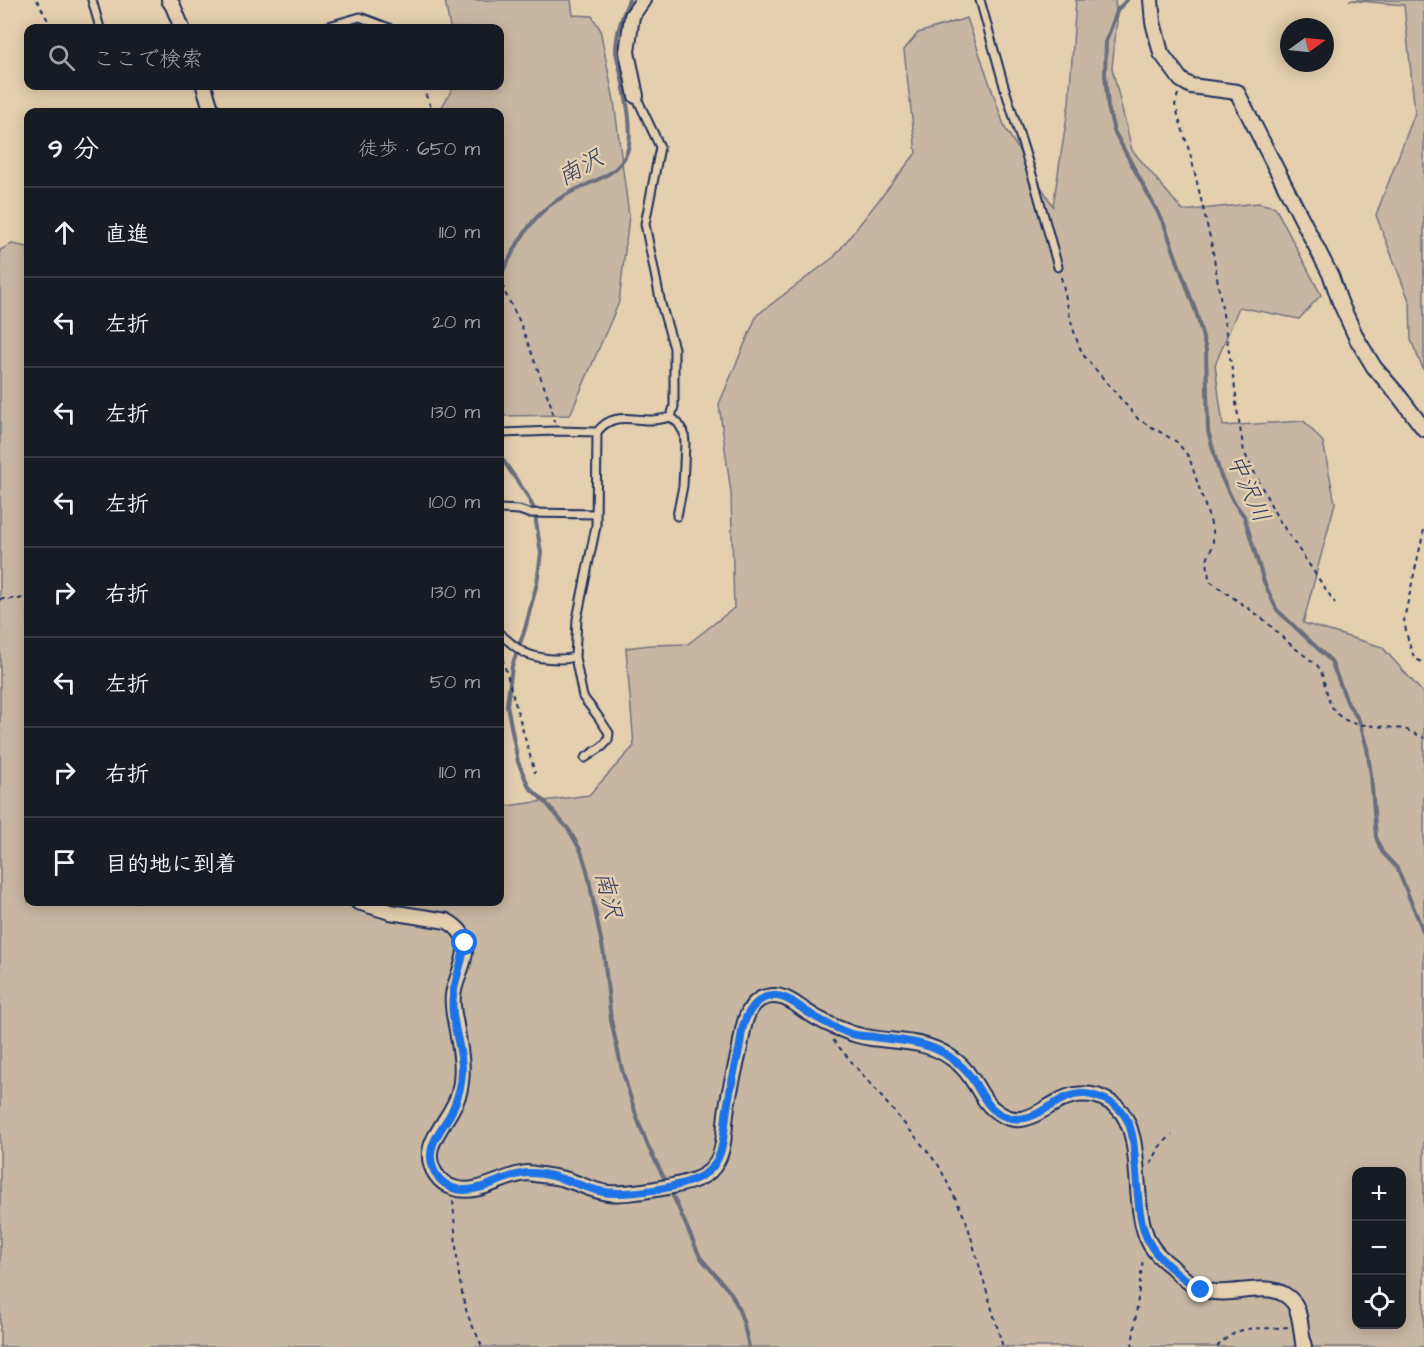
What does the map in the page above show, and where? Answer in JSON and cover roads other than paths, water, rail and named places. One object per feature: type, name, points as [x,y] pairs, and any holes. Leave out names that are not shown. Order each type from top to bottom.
[{"type":"street","points":[[169,0],[180,24]]},
{"type":"street","points":[[636,96],[627,52],[632,16],[644,0]]},
{"type":"street","points":[[1152,0],[1153,22],[1161,53],[1181,80],[1191,86],[1237,92],[1331,276],[1357,339],[1374,367],[1424,429]]},
{"type":"street","points":[[205,90],[211,108]]},
{"type":"street","points":[[370,906],[390,912],[447,921],[461,933],[465,943],[464,957],[453,996],[463,1067],[462,1082],[458,1100],[435,1137],[430,1152],[433,1169],[441,1181],[452,1188],[464,1190],[528,1173],[566,1179],[603,1192],[623,1193],[679,1184],[708,1173],[720,1153],[725,1133],[726,1111],[744,1023],[759,1000],[769,996],[779,996],[850,1034],[914,1042],[949,1056],[970,1076],[986,1102],[1005,1117],[1029,1118],[1072,1095],[1084,1094],[1107,1100],[1125,1116],[1131,1130],[1140,1213],[1143,1228],[1151,1246],[1179,1274],[1201,1290],[1212,1293],[1243,1292],[1264,1288],[1283,1293],[1293,1302],[1298,1311],[1304,1347]]},
{"type":"lane","points":[[92,0],[99,24]]},
{"type":"lane","points":[[980,0],[1058,267]]},
{"type":"lane","points":[[336,24],[360,17],[378,24]]},
{"type":"lane","points":[[636,96],[660,147],[645,224],[661,304],[674,348],[674,406],[671,417]]},
{"type":"lane","points":[[585,758],[609,740],[609,733],[583,698],[575,657],[577,619],[597,526],[597,432],[602,424],[609,420],[653,420],[671,417]]},
{"type":"lane","points":[[671,417],[684,433],[685,442],[683,486],[676,516]]},
{"type":"lane","points":[[504,433],[597,432]]},
{"type":"lane","points":[[504,509],[528,513],[596,514]]},
{"type":"lane","points":[[504,637],[522,651],[530,654],[559,659],[575,657]]},
{"type":"waterway","name":"南沢","points":[[504,269],[524,234],[542,212],[563,196],[613,171],[627,152],[629,116],[616,45],[629,0]]},
{"type":"waterway","name":"中沢川","points":[[1127,0],[1118,9],[1106,41],[1105,74],[1108,107],[1114,131],[1164,224],[1197,315],[1206,350],[1208,431],[1220,474],[1233,501],[1244,516],[1264,582],[1277,610],[1331,661],[1348,704],[1359,720],[1367,748],[1371,775],[1376,837],[1382,852],[1397,868],[1424,933]]},
{"type":"waterway","name":"南沢","points":[[504,462],[534,509],[541,553],[537,583],[512,666],[507,705],[518,762],[529,787],[569,830],[581,851],[604,955],[611,1020],[622,1070],[637,1118],[700,1257],[731,1293],[737,1305],[749,1347]]}]
